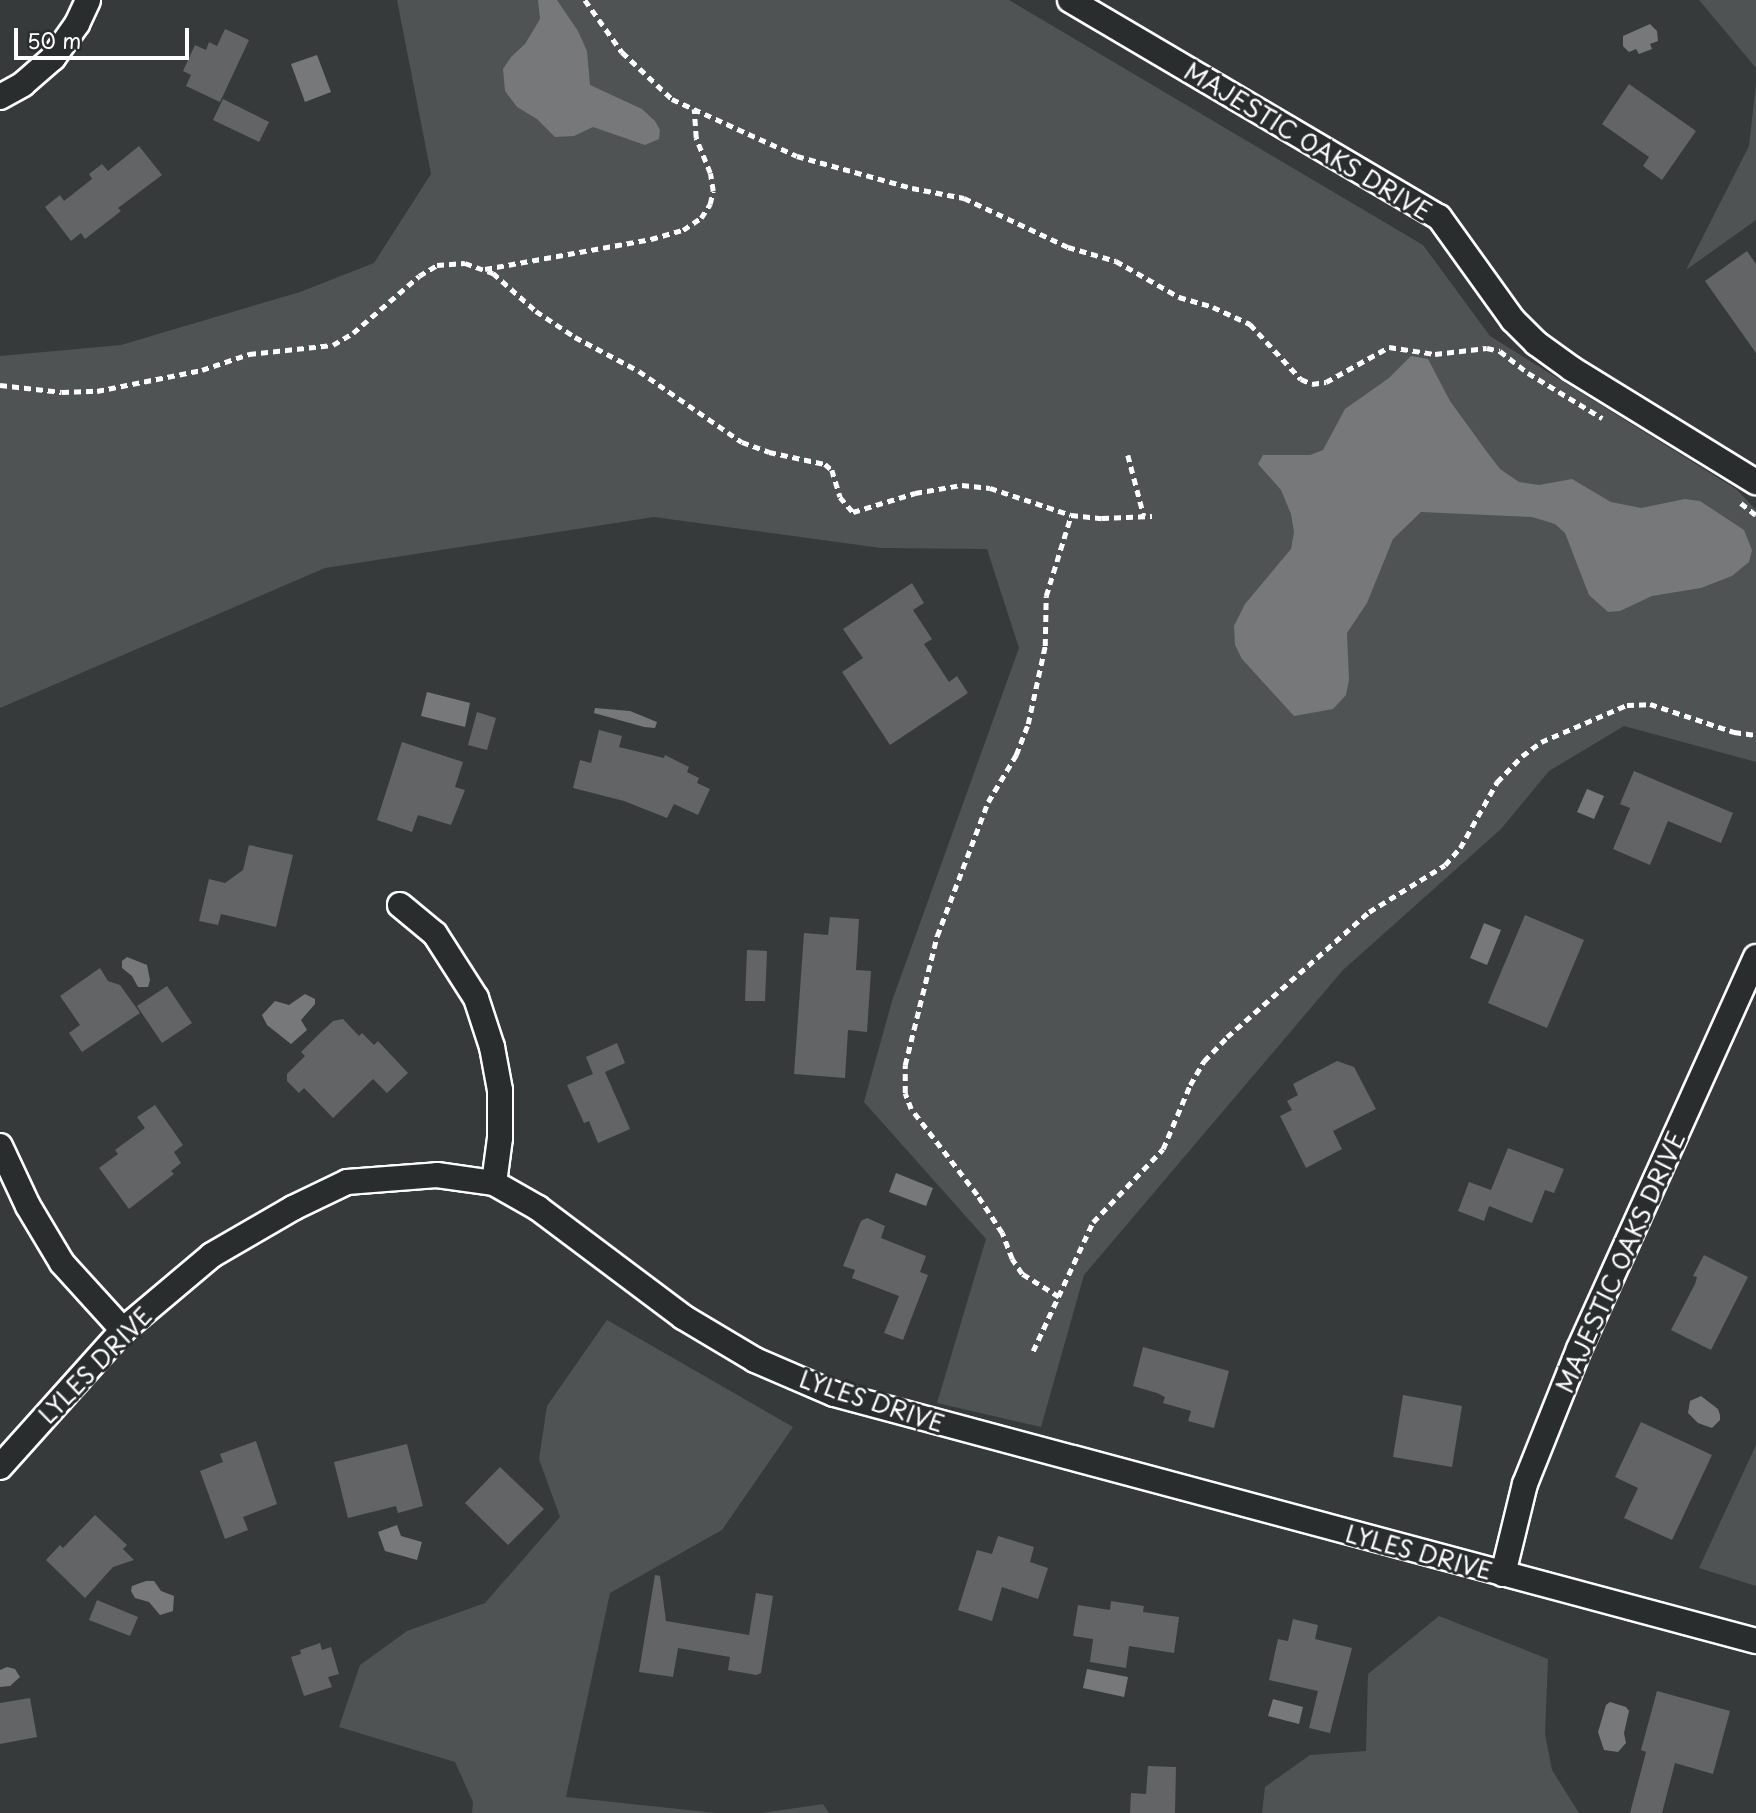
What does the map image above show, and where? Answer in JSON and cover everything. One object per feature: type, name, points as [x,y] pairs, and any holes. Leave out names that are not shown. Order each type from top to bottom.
[{"type":"street","points":[[0,97],[23,84],[53,58],[77,24],[88,0]]},
{"type":"street","name":"MAJESTIC OAKS DRIVE","points":[[1070,0],[1439,217],[1513,320],[1536,343],[1572,369],[1756,482]]},
{"type":"street","points":[[400,905],[435,934],[476,998],[492,1047],[500,1090],[500,1138],[494,1183]]},
{"type":"street","name":"MAJESTIC OAKS DRIVE","points":[[1503,1574],[1525,1484],[1578,1349],[1756,957]]},
{"type":"street","points":[[0,1146],[28,1206],[62,1263],[122,1330]]},
{"type":"street","name":"LYLES DRIVE","points":[[0,1467],[122,1330],[212,1255],[293,1208],[347,1182],[437,1175],[494,1183],[538,1208],[683,1317],[755,1360],[834,1394],[1756,1642]]},
{"type":"path","points":[[585,0],[622,52],[672,99],[797,156],[912,188],[964,198],[1068,247],[1116,261],[1179,298],[1213,307],[1250,324],[1287,368],[1312,384],[1326,382],[1389,347],[1435,354],[1488,348],[1500,351],[1528,373],[1606,421]]},
{"type":"path","points":[[485,269],[651,239],[683,230],[701,218],[710,204],[713,191],[710,173],[696,138],[694,109]]},
{"type":"path","points":[[0,385],[62,392],[97,391],[202,370],[249,354],[333,345],[354,333],[419,276],[437,265],[465,263],[485,269],[575,337],[639,371],[742,442],[769,452],[825,464],[832,470],[840,497],[853,512],[915,493],[962,485],[990,488],[1071,514],[1102,518],[1152,516]]},
{"type":"path","points":[[1128,455],[1144,516]]},
{"type":"path","points":[[1740,502],[1756,515]]},
{"type":"path","points":[[1059,1297],[1035,1286],[1022,1274],[1012,1259],[1002,1233],[977,1195],[911,1109],[905,1093],[905,1065],[937,936],[988,802],[1016,755],[1028,724],[1045,646],[1048,587],[1071,514]]},
{"type":"path","points":[[1033,1351],[1093,1222],[1163,1149],[1190,1085],[1204,1062],[1227,1037],[1369,912],[1445,865],[1460,848],[1497,782],[1522,755],[1552,737],[1628,705],[1650,705],[1734,732],[1756,736]]},
{"type":"shaded area","points":[[397,0],[1009,0],[1423,245],[1490,336],[1736,489],[1756,510],[1756,762],[1624,726],[1549,771],[1501,829],[1343,970],[1084,1275],[1041,1427],[937,1403],[986,1239],[864,1102],[892,1001],[1019,648],[987,549],[881,548],[654,517],[325,568],[0,708],[0,356],[121,345],[300,292],[374,263],[431,174]]},
{"type":"shaded area","points":[[538,0],[557,0],[578,31],[587,51],[590,85],[642,109],[655,121],[660,130],[659,139],[645,145],[593,127],[574,136],[555,137],[537,119],[517,107],[505,91],[503,69],[525,44],[540,19]]},
{"type":"shaded area","points":[[1699,0],[1756,0],[1756,68]]},
{"type":"shaded area","points":[[1650,24],[1657,31],[1658,41],[1650,44],[1652,49],[1639,54],[1636,49],[1629,52],[1623,46],[1623,36]]},
{"type":"shaded area","points":[[317,55],[331,92],[305,102],[291,64]]},
{"type":"shaded area","points":[[1756,84],[1756,220],[1686,270],[1749,146]]},
{"type":"shaded area","points":[[1411,356],[1428,359],[1450,401],[1487,452],[1500,469],[1519,482],[1539,485],[1572,479],[1611,502],[1641,508],[1685,499],[1700,501],[1744,530],[1752,550],[1749,562],[1732,576],[1701,588],[1652,596],[1620,611],[1608,612],[1589,595],[1565,533],[1555,524],[1532,517],[1421,512],[1393,539],[1367,603],[1347,633],[1349,680],[1346,695],[1333,709],[1294,716],[1242,659],[1235,645],[1234,626],[1245,604],[1291,549],[1294,532],[1291,514],[1281,490],[1258,464],[1263,455],[1310,455],[1323,450],[1345,409],[1389,378]]},
{"type":"shaded area","points":[[427,692],[470,703],[465,727],[421,716]]},
{"type":"shaded area","points":[[595,708],[630,711],[657,722],[655,728],[644,727],[594,713]]},
{"type":"shaded area","points":[[1587,789],[1604,796],[1594,819],[1577,812]]},
{"type":"shaded area","points":[[1484,923],[1501,930],[1487,965],[1470,958]]},
{"type":"shaded area","points":[[127,957],[147,965],[150,980],[148,987],[138,987],[132,976],[122,968],[122,961]]},
{"type":"shaded area","points":[[305,994],[315,999],[315,1004],[301,1020],[307,1030],[291,1044],[267,1025],[262,1015],[275,1001],[289,1005]]},
{"type":"shaded area","points":[[896,1173],[933,1188],[926,1206],[889,1192]]},
{"type":"shaded area","points":[[607,1320],[793,1427],[722,1530],[610,1593],[566,1797],[716,1813],[472,1813],[473,1802],[455,1762],[339,1727],[360,1665],[407,1631],[485,1603],[560,1517],[539,1459],[547,1406]]},
{"type":"shaded area","points":[[1701,1396],[1718,1409],[1720,1420],[1712,1428],[1698,1423],[1688,1413],[1690,1401]]},
{"type":"shaded area","points":[[1756,1445],[1756,1586],[1699,1568]]},
{"type":"shaded area","points":[[397,1525],[401,1536],[422,1542],[417,1560],[385,1551],[378,1532]]},
{"type":"shaded area","points":[[154,1581],[161,1591],[174,1596],[173,1611],[160,1615],[149,1602],[135,1598],[131,1591],[132,1586]]},
{"type":"shaded area","points":[[1439,1616],[1548,1659],[1545,1734],[1552,1770],[1579,1813],[1262,1813],[1265,1787],[1310,1755],[1366,1751],[1368,1674]]},
{"type":"shaded area","points":[[7,1667],[15,1669],[20,1677],[10,1686],[0,1687],[0,1670]]},
{"type":"shaded area","points":[[1087,1669],[1128,1677],[1124,1697],[1083,1688]]},
{"type":"shaded area","points":[[1273,1699],[1303,1707],[1299,1724],[1268,1716]]},
{"type":"shaded area","points":[[1610,1702],[1626,1707],[1629,1711],[1624,1733],[1626,1743],[1618,1752],[1604,1750],[1598,1732],[1606,1705]]},
{"type":"shaded area","points":[[823,1804],[829,1813],[762,1813]]},
{"type":"building","points":[[225,29],[249,40],[220,102],[186,86],[191,75],[183,71],[195,45],[206,50],[209,42],[217,46]]},
{"type":"building","points":[[1629,84],[1696,131],[1662,180],[1643,166],[1649,157],[1602,124]]},
{"type":"building","points":[[223,99],[269,122],[259,142],[213,120]]},
{"type":"building","points":[[139,146],[162,175],[118,208],[121,211],[85,239],[81,233],[71,241],[45,207],[60,195],[64,201],[92,179],[89,174],[102,164],[108,171]]},
{"type":"building","points":[[1747,251],[1756,264],[1756,353],[1705,281]]},
{"type":"building","points":[[912,583],[924,603],[913,610],[932,639],[924,644],[949,682],[957,676],[968,693],[890,745],[842,672],[863,658],[843,629]]},
{"type":"building","points":[[477,712],[496,718],[487,750],[468,745]]},
{"type":"building","points":[[599,730],[622,736],[619,747],[664,758],[665,755],[689,767],[687,772],[699,778],[697,783],[710,789],[698,815],[674,804],[667,818],[624,801],[573,788],[580,760],[591,763]]},
{"type":"building","points":[[402,742],[463,762],[455,787],[465,790],[451,825],[418,815],[412,832],[377,820]]},
{"type":"building","points":[[1634,771],[1733,813],[1721,843],[1668,821],[1650,865],[1613,849],[1630,808],[1620,804]]},
{"type":"building","points":[[249,845],[293,855],[276,927],[221,914],[218,925],[199,921],[209,879],[225,883],[243,870]]},
{"type":"building","points":[[1525,915],[1584,940],[1547,1028],[1488,1003]]},
{"type":"building","points":[[830,917],[859,919],[856,970],[871,971],[867,1032],[848,1030],[845,1078],[794,1074],[804,933],[828,935]]},
{"type":"building","points":[[747,950],[767,951],[765,1001],[745,1001]]},
{"type":"building","points":[[100,968],[108,981],[120,985],[140,1013],[82,1052],[69,1033],[80,1025],[60,996]]},
{"type":"building","points":[[167,986],[192,1023],[162,1043],[137,1006]]},
{"type":"building","points":[[343,1019],[359,1036],[362,1033],[374,1045],[378,1041],[408,1073],[387,1093],[373,1079],[333,1118],[304,1088],[299,1093],[287,1081],[287,1074],[305,1056],[301,1052],[317,1036],[333,1021]]},
{"type":"building","points":[[617,1043],[625,1063],[605,1072],[630,1129],[598,1143],[589,1121],[584,1123],[567,1085],[593,1074],[586,1057]]},
{"type":"building","points":[[1337,1061],[1354,1067],[1376,1109],[1333,1131],[1342,1149],[1306,1168],[1280,1116],[1292,1110],[1287,1101],[1298,1095],[1293,1084]]},
{"type":"building","points":[[155,1105],[183,1145],[174,1152],[181,1163],[171,1171],[174,1174],[129,1209],[99,1168],[118,1154],[115,1150],[145,1128],[137,1117]]},
{"type":"building","points":[[1508,1148],[1564,1169],[1554,1193],[1545,1190],[1532,1223],[1489,1206],[1484,1221],[1458,1211],[1469,1182],[1491,1190]]},
{"type":"building","points":[[867,1218],[885,1226],[881,1238],[926,1256],[920,1272],[928,1275],[903,1340],[884,1333],[899,1296],[852,1278],[855,1270],[843,1266],[861,1221]]},
{"type":"building","points":[[1704,1255],[1748,1277],[1711,1350],[1671,1330],[1695,1284],[1697,1277],[1693,1276]]},
{"type":"building","points":[[1143,1347],[1229,1371],[1214,1428],[1188,1421],[1191,1411],[1163,1403],[1165,1397],[1133,1386]]},
{"type":"building","points":[[1403,1395],[1462,1406],[1452,1467],[1393,1457]]},
{"type":"building","points":[[1641,1422],[1712,1455],[1672,1540],[1624,1518],[1638,1488],[1615,1477]]},
{"type":"building","points":[[256,1441],[277,1504],[243,1517],[248,1530],[225,1539],[200,1471],[223,1462],[220,1454]]},
{"type":"building","points":[[407,1444],[423,1506],[398,1513],[396,1506],[348,1518],[334,1462]]},
{"type":"building","points":[[500,1467],[544,1509],[508,1545],[465,1503]]},
{"type":"building","points":[[95,1515],[127,1545],[123,1549],[134,1560],[113,1567],[85,1598],[46,1560],[60,1545],[63,1548]]},
{"type":"building","points":[[998,1536],[1034,1547],[1030,1562],[1048,1568],[1038,1599],[1002,1587],[992,1621],[958,1610],[977,1550],[992,1554]]},
{"type":"building","points":[[655,1575],[660,1576],[666,1621],[749,1635],[756,1593],[773,1596],[761,1673],[756,1675],[728,1670],[730,1657],[678,1648],[673,1677],[639,1672]]},
{"type":"building","points":[[97,1600],[138,1617],[130,1636],[89,1620]]},
{"type":"building","points":[[1111,1601],[1144,1606],[1143,1612],[1179,1617],[1174,1653],[1129,1646],[1126,1668],[1090,1662],[1093,1639],[1073,1636],[1078,1605],[1110,1610]]},
{"type":"building","points":[[1293,1619],[1318,1625],[1315,1639],[1352,1648],[1330,1733],[1309,1728],[1318,1691],[1269,1680],[1278,1639],[1288,1641]]},
{"type":"building","points":[[320,1643],[322,1650],[331,1647],[339,1674],[328,1677],[332,1687],[304,1696],[291,1657],[301,1654],[300,1650]]},
{"type":"building","points":[[1657,1691],[1730,1711],[1713,1774],[1675,1763],[1662,1813],[1630,1813],[1646,1752],[1641,1750]]},
{"type":"building","points":[[30,1698],[37,1737],[0,1744],[0,1703]]},
{"type":"building","points":[[1148,1766],[1176,1767],[1175,1813],[1130,1813],[1131,1793],[1146,1794]]}]
